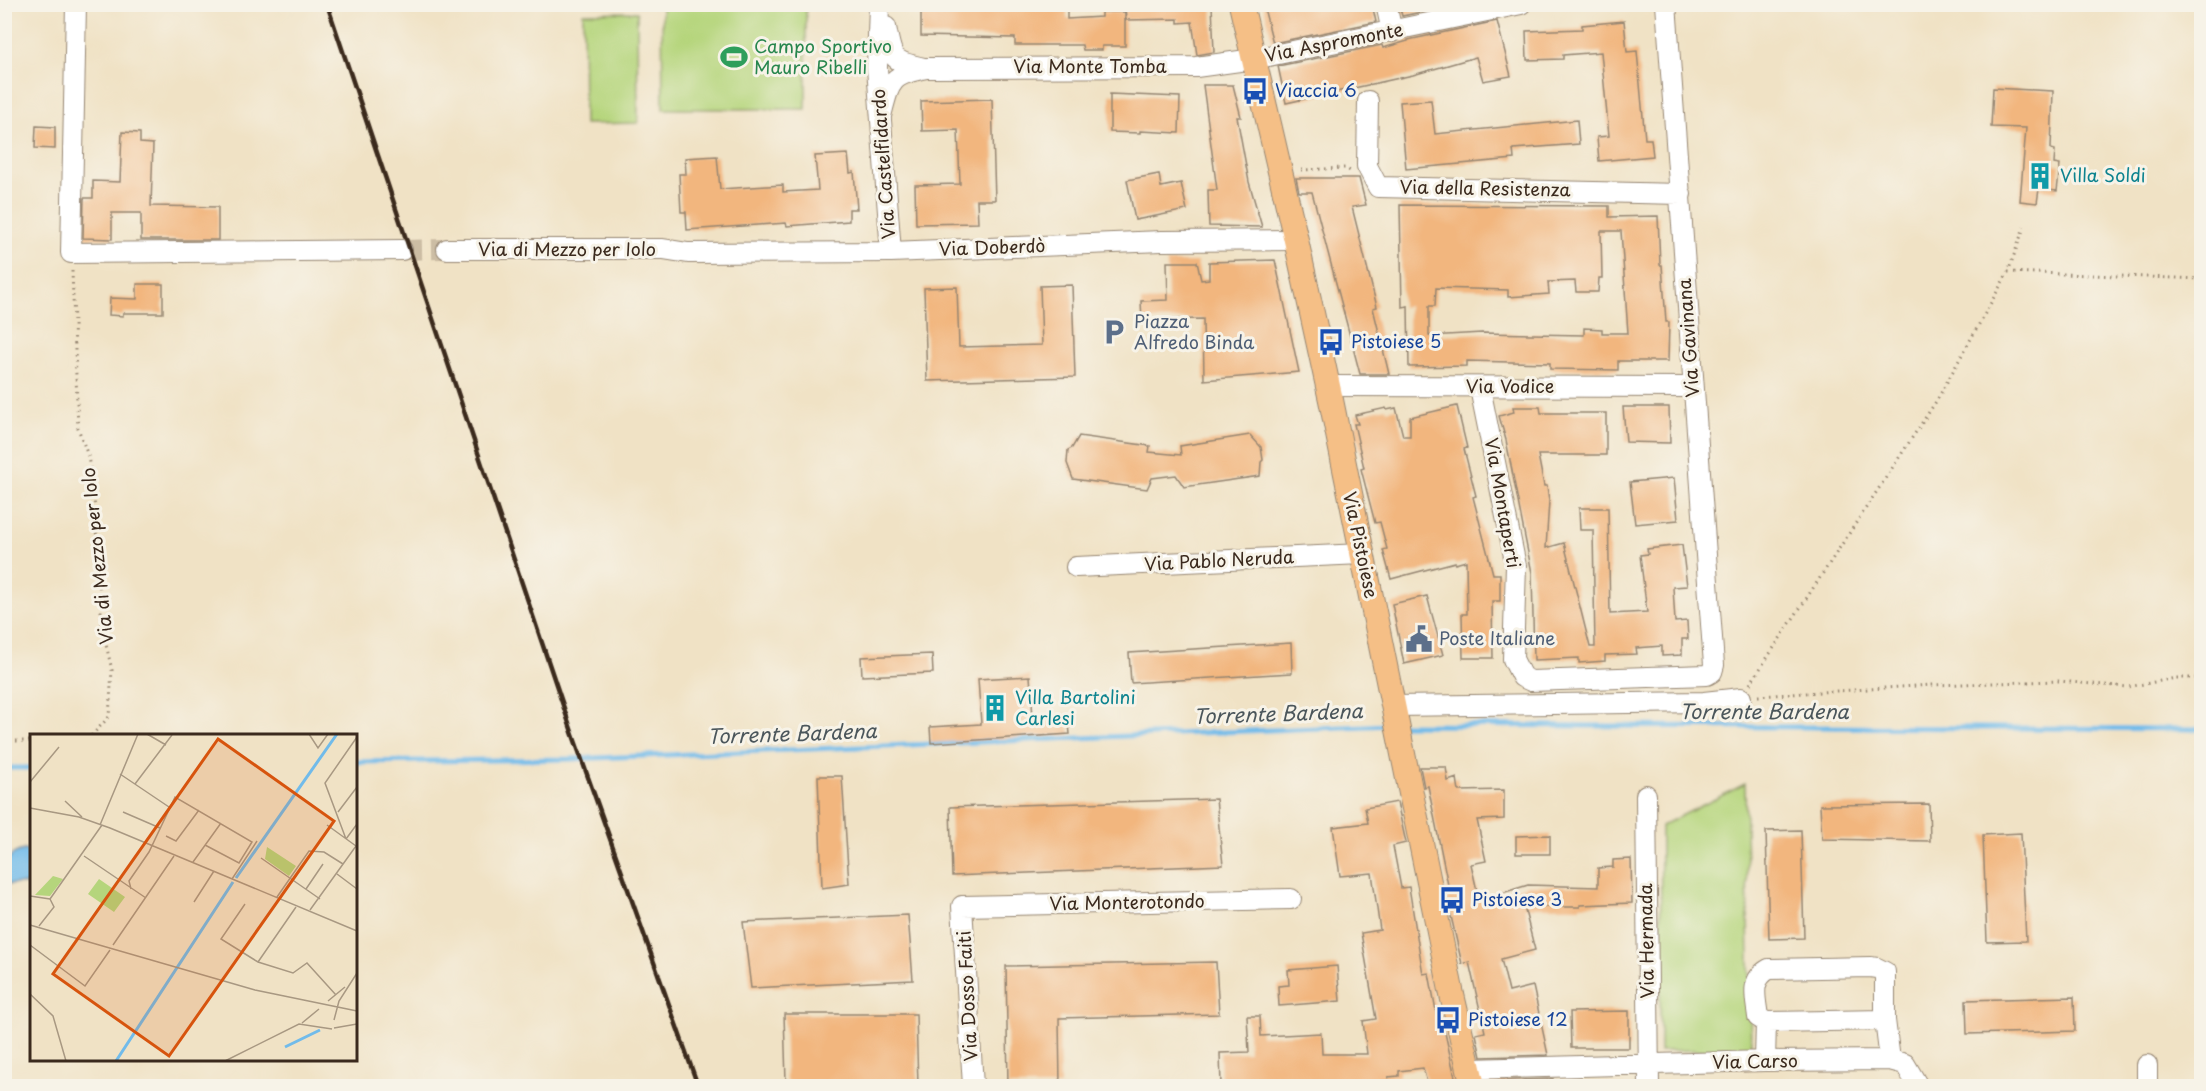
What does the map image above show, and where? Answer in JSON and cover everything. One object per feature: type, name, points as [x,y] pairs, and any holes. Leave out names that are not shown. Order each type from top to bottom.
[{"type":"main road","name":"Via Pistoiese","points":[[1241,4],[1296,240],[1452,995],[1472,1078]]},
{"type":"street","points":[[76,4],[71,253],[402,250]]},
{"type":"street","name":"Via Monte Tomba","points":[[880,4],[892,54],[900,62],[927,68]]},
{"type":"street","name":"Via Castelfidardo","points":[[880,4],[878,68],[891,252]]},
{"type":"street","points":[[1386,4],[1392,32]]},
{"type":"street","name":"Via Aspromonte","points":[[1254,59],[1521,4]]},
{"type":"street","name":"Via Gavinana","points":[[1666,4],[1681,194],[1692,387],[1714,665],[1712,672]]},
{"type":"street","name":"Via Monte Tomba","points":[[881,116],[890,84],[905,72],[927,68],[1196,67],[1254,59]]},
{"type":"street","points":[[1368,101],[1367,166],[1370,171]]},
{"type":"street","name":"Via della Resistenza","points":[[1370,171],[1378,187],[1681,194]]},
{"type":"street","name":"Via Doberdò","points":[[688,259],[1162,241],[1296,240]]},
{"type":"street","name":"Via di Mezzo per Iolo","points":[[447,249],[663,249],[688,259]]},
{"type":"street","name":"Via Vodice","points":[[1327,386],[1692,387]]},
{"type":"street","name":"Via Montaperti","points":[[1480,388],[1516,566],[1513,659],[1522,677],[1531,681],[1707,675],[1712,672]]},
{"type":"street","name":"Via Pablo Neruda","points":[[1076,567],[1362,554]]},
{"type":"street","points":[[1394,711],[1704,702],[1741,698]]},
{"type":"street","name":"Via Hermada","points":[[1646,795],[1649,1086]]},
{"type":"street","name":"Via Monterotondo","points":[[962,906],[1291,899]]},
{"type":"street","name":"Via Dosso Faiti","points":[[962,906],[973,1086]]},
{"type":"street","points":[[1885,1020],[1766,1022],[1758,1017],[1755,985],[1760,974],[1769,969],[1870,967],[1885,972],[1885,1020],[1890,1060],[1905,1064],[1918,1086]]},
{"type":"street","points":[[1764,1061],[1766,1022]]},
{"type":"street","name":"Via Carso","points":[[1472,1078],[1648,1064],[1890,1060]]},
{"type":"street","points":[[2147,1065],[2147,1086]]},
{"type":"path","points":[[1280,172],[1346,168],[1350,171],[1370,171]]},
{"type":"path","points":[[1741,698],[1937,400],[2008,272],[2024,227]]},
{"type":"path","name":"Via di Mezzo per Iolo","points":[[71,253],[78,428],[88,456],[94,496],[102,628],[112,670],[108,717],[92,734]]},
{"type":"path","points":[[2008,272],[2202,279]]},
{"type":"path","points":[[1741,698],[1932,685],[2035,681],[2128,687],[2176,678],[2202,678]]},
{"type":"path","points":[[4,741],[30,741]]},
{"type":"green space","name":"Campo Sportivo Mauro Ribelli","points":[[662,5],[806,5],[806,109],[663,109]]},
{"type":"green space","points":[[637,12],[638,123],[584,124],[583,13]]},
{"type":"green space","points":[[1745,784],[1751,1049],[1660,1051],[1661,826]]},
{"type":"water","points":[[24,850],[30,852],[30,885],[8,884],[5,867],[9,858]]},
{"type":"building","points":[[1015,4],[1067,4],[1067,19],[1101,17],[1101,12],[1125,12],[1125,46],[1102,46],[1102,50],[1083,50],[1082,45],[1015,45],[1015,38],[921,36],[921,6],[1015,7]]},
{"type":"building","points":[[1125,4],[1156,4],[1156,7],[1212,5],[1214,52],[1197,55],[1192,22],[1178,23],[1178,19],[1126,20]]},
{"type":"building","points":[[1263,4],[1372,4],[1376,22],[1273,43]]},
{"type":"building","points":[[1399,4],[1459,4],[1402,16]]},
{"type":"building","points":[[1497,21],[1511,76],[1483,81],[1476,57],[1413,75],[1286,103],[1278,66],[1382,45],[1383,48],[1408,40]]},
{"type":"building","points":[[1624,21],[1627,52],[1637,51],[1645,139],[1651,139],[1653,156],[1599,161],[1597,137],[1609,136],[1601,52],[1563,55],[1563,59],[1527,60],[1526,31],[1582,29],[1582,25]]},
{"type":"building","points":[[1203,85],[1233,85],[1241,117],[1237,117],[1249,182],[1262,227],[1209,226],[1208,190],[1217,190]]},
{"type":"building","points":[[1993,88],[2053,91],[2051,149],[2055,150],[2054,164],[2060,165],[2057,191],[2039,189],[2037,203],[2020,201],[2026,128],[1991,127]]},
{"type":"building","points":[[1110,94],[1180,97],[1179,133],[1110,132]]},
{"type":"building","points":[[992,99],[995,200],[977,200],[978,223],[916,224],[915,185],[960,184],[958,130],[922,131],[921,101]]},
{"type":"building","points":[[1431,100],[1435,134],[1577,120],[1579,144],[1513,149],[1514,159],[1406,169],[1400,102]]},
{"type":"building","points":[[36,126],[55,127],[55,149],[35,148]]},
{"type":"building","points":[[122,132],[140,133],[140,143],[153,144],[151,206],[218,207],[218,240],[141,240],[141,213],[112,213],[112,239],[83,238],[84,198],[93,198],[93,181],[120,182]]},
{"type":"building","points":[[848,154],[850,173],[854,172],[857,209],[849,209],[849,221],[687,230],[686,212],[681,212],[679,174],[686,174],[685,158],[717,156],[720,189],[783,185],[783,192],[818,190],[815,156]]},
{"type":"building","points":[[1159,174],[1161,187],[1181,183],[1187,210],[1135,220],[1127,180]]},
{"type":"building","points":[[1296,178],[1359,178],[1366,205],[1352,207],[1377,307],[1373,308],[1389,374],[1360,374],[1312,192],[1299,192]]},
{"type":"building","points":[[1400,205],[1609,206],[1609,217],[1658,216],[1660,265],[1662,265],[1666,322],[1669,322],[1668,361],[1618,361],[1618,370],[1550,369],[1550,363],[1467,361],[1467,366],[1409,367],[1408,306],[1402,307]],"holes":[[[1601,231],[1621,231],[1628,333],[1602,333],[1602,329],[1584,328],[1584,335],[1482,333],[1429,336],[1429,306],[1435,306],[1436,288],[1508,290],[1508,297],[1549,294],[1548,282],[1575,281],[1576,292],[1598,292],[1599,278],[1602,278]]]},
{"type":"building","points":[[1275,260],[1299,372],[1204,380],[1203,319],[1142,320],[1141,301],[1168,300],[1167,262],[1197,262],[1201,280],[1209,279],[1209,262]]},
{"type":"building","points":[[137,284],[163,284],[163,313],[109,315],[110,298],[137,299]]},
{"type":"building","points":[[1072,285],[1075,377],[927,381],[924,288],[957,287],[959,347],[1042,345],[1040,286]]},
{"type":"building","points":[[1457,406],[1467,448],[1464,449],[1476,496],[1473,497],[1493,574],[1500,574],[1500,601],[1492,601],[1493,658],[1463,658],[1462,614],[1467,614],[1466,561],[1391,579],[1383,550],[1387,549],[1380,522],[1375,523],[1361,469],[1364,468],[1354,424],[1358,424],[1355,415],[1396,408],[1403,436],[1410,436],[1410,417]]},
{"type":"building","points":[[1513,407],[1540,407],[1541,413],[1606,413],[1606,455],[1538,455],[1549,501],[1546,548],[1564,543],[1590,647],[1595,647],[1593,530],[1580,530],[1579,508],[1608,508],[1610,614],[1647,612],[1640,555],[1648,554],[1647,549],[1682,545],[1687,586],[1673,587],[1675,622],[1687,621],[1688,639],[1682,639],[1682,655],[1662,656],[1662,646],[1636,648],[1637,654],[1605,655],[1605,661],[1579,663],[1579,658],[1534,660],[1532,573],[1506,440],[1499,416],[1514,412]]},
{"type":"building","points":[[1623,407],[1669,407],[1670,443],[1626,442]]},
{"type":"building","points":[[1250,435],[1261,447],[1263,460],[1260,476],[1184,487],[1176,475],[1152,478],[1147,489],[1073,479],[1067,463],[1068,450],[1072,448],[1079,436],[1150,446],[1149,452],[1181,455],[1180,446]]},
{"type":"building","points":[[1674,478],[1678,520],[1635,524],[1630,482]]},
{"type":"building","name":"Poste Italiane","points":[[1427,596],[1443,655],[1404,664],[1392,604]]},
{"type":"building","points":[[1291,643],[1292,673],[1131,683],[1129,653]]},
{"type":"building","points":[[932,654],[933,673],[862,676],[861,657]]},
{"type":"building","name":"Villa Bartolini Carlesi","points":[[1030,676],[1033,717],[1068,714],[1070,734],[931,743],[930,727],[981,724],[978,679]]},
{"type":"building","points":[[1420,767],[1446,767],[1448,781],[1457,778],[1459,791],[1504,790],[1504,819],[1477,820],[1486,861],[1471,864],[1479,900],[1528,885],[1598,887],[1598,868],[1613,867],[1613,860],[1631,859],[1632,903],[1580,905],[1580,907],[1524,907],[1535,950],[1501,959],[1509,992],[1533,986],[1548,1055],[1481,1057],[1476,1034],[1485,1032],[1469,962],[1462,964],[1445,890],[1449,890],[1428,786],[1424,787]]},
{"type":"building","points":[[818,776],[842,776],[849,884],[822,888]]},
{"type":"building","points":[[1216,799],[1223,865],[952,876],[950,807]]},
{"type":"building","points":[[1397,802],[1406,843],[1393,846],[1401,888],[1409,887],[1423,974],[1429,973],[1437,1016],[1441,1015],[1457,1086],[1428,1086],[1423,1068],[1399,1071],[1399,1076],[1388,1077],[1390,1086],[1374,1086],[1373,1082],[1324,1086],[1221,1086],[1220,1053],[1249,1052],[1247,1016],[1260,1016],[1261,1036],[1321,1033],[1322,1054],[1367,1054],[1363,1021],[1376,1019],[1361,933],[1380,930],[1372,873],[1340,876],[1333,827],[1368,823],[1365,808]]},
{"type":"building","points":[[1929,804],[1930,841],[1822,839],[1820,805]]},
{"type":"building","points":[[1801,830],[1804,938],[1769,939],[1766,831]]},
{"type":"building","points":[[2021,833],[2026,941],[1987,942],[1983,835]]},
{"type":"building","points":[[1550,835],[1550,854],[1516,854],[1516,836]]},
{"type":"building","points":[[908,915],[913,980],[751,988],[743,922]]},
{"type":"building","points":[[1216,962],[1219,1014],[1059,1018],[1060,1086],[1008,1086],[1006,966]]},
{"type":"building","points":[[1337,966],[1340,1001],[1279,1006],[1278,986],[1289,985],[1288,970]]},
{"type":"building","points":[[2074,997],[2075,1031],[1967,1034],[1966,1000]]},
{"type":"building","points":[[1629,1011],[1629,1048],[1571,1048],[1570,1012]]},
{"type":"building","points":[[784,1014],[916,1014],[918,1086],[846,1086],[846,1082],[786,1082]]},
{"type":"building","points":[[1553,1079],[1554,1086],[1488,1086],[1486,1081]]},
{"type":"waterway","name":"Torrente Bardena","points":[[357,762],[570,759],[1390,725]]},
{"type":"waterway","name":"Torrente Bardena","points":[[1402,725],[2202,729]]},
{"type":"waterway","name":"Torrente Bardena","points":[[4,768],[30,768]]},
{"type":"tunnel","points":[[402,250],[447,249]]},
{"type":"railway","points":[[327,4],[573,735],[698,1086]]},
{"type":"place","name":"Campo Sportivo Mauro Ribelli","points":[[734,57]]},
{"type":"place","name":"Viaccia 6","points":[[1255,91]]},
{"type":"place","name":"Villa Soldi","points":[[2040,176]]},
{"type":"place","name":"Piazza Alfredo Binda","points":[[1114,332]]},
{"type":"place","name":"Pistoiese 5","points":[[1331,342]]},
{"type":"place","name":"Poste Italiane","points":[[1419,639]]},
{"type":"place","name":"Villa Bartolini Carlesi","points":[[995,708]]},
{"type":"place","name":"Pistoiese 3","points":[[1452,900]]},
{"type":"place","name":"Pistoiese 12","points":[[1448,1020]]}]
